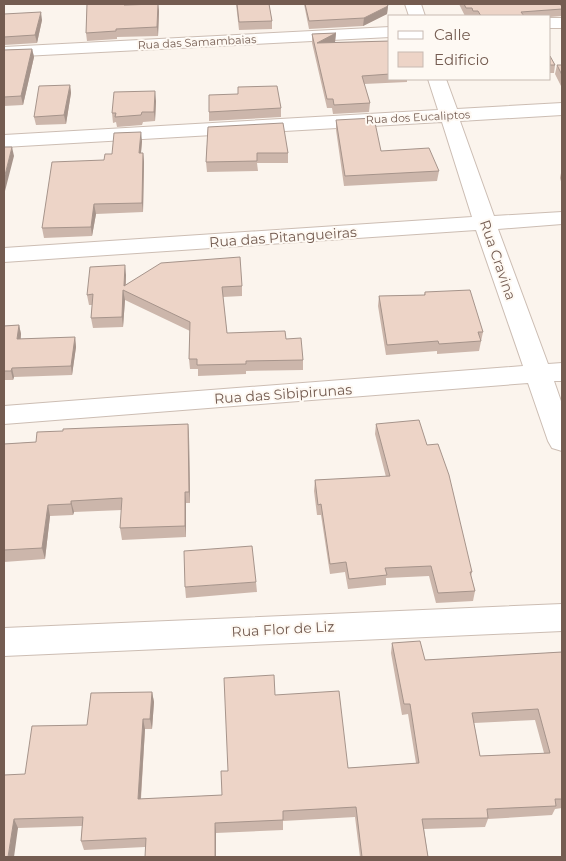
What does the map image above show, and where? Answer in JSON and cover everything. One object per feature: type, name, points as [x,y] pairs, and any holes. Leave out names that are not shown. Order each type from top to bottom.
[{"type":"street","name":"Rua das Samambaias","points":[[4,52],[388,32]]},
{"type":"street","name":"Rua Cravina","points":[[437,80],[485,223],[550,373],[562,441]]},
{"type":"street","name":"Rua dos Eucaliptos","points":[[4,141],[562,109]]},
{"type":"street","name":"Rua das Pitangueiras","points":[[4,255],[562,218]]},
{"type":"street","name":"Rua das Sibipirunas","points":[[4,415],[550,373]]},
{"type":"street","name":"Rua Flor de Liz","points":[[4,642],[562,617]]},
{"type":"building","points":[[87,4],[158,4],[157,27],[86,33]]},
{"type":"building","points":[[237,4],[269,4],[272,21],[239,22]]},
{"type":"building","points":[[305,4],[387,4],[388,6],[364,18],[309,21]]},
{"type":"building","points":[[464,4],[560,4],[562,9],[521,12],[523,15],[480,15],[478,11],[473,11],[472,8],[466,8]]},
{"type":"building","points":[[41,12],[35,35],[4,37],[4,14]]},
{"type":"building","points":[[336,33],[317,43],[388,41],[388,74],[362,76],[370,103],[334,105],[333,99],[327,99],[312,34]]},
{"type":"building","points":[[32,49],[21,96],[4,97],[4,50]]},
{"type":"building","points":[[557,65],[562,65],[562,75]]},
{"type":"building","points":[[70,85],[64,115],[34,117],[39,86]]},
{"type":"building","points":[[277,86],[281,108],[209,112],[209,95],[238,94],[238,87]]},
{"type":"building","points":[[155,91],[154,112],[142,112],[141,115],[115,117],[116,113],[112,113],[114,92]]},
{"type":"building","points":[[374,118],[381,151],[429,148],[439,171],[345,176],[336,120]]},
{"type":"building","points":[[283,123],[288,153],[257,153],[257,161],[206,162],[208,127]]},
{"type":"building","points":[[141,132],[139,153],[143,153],[142,203],[94,204],[91,227],[42,228],[52,162],[104,160],[105,154],[112,154],[114,133]]},
{"type":"building","points":[[4,147],[12,147],[4,179]]},
{"type":"building","points":[[240,257],[242,286],[222,287],[227,333],[285,331],[286,339],[301,338],[303,360],[246,361],[246,364],[197,365],[197,359],[189,359],[190,322],[123,290],[122,317],[91,318],[93,294],[87,295],[90,267],[125,265],[124,286],[161,263]]},
{"type":"building","points":[[470,290],[483,332],[478,332],[481,341],[439,344],[438,341],[387,345],[379,296],[425,295],[425,292]]},
{"type":"building","points":[[19,325],[17,339],[75,337],[71,366],[12,368],[11,371],[4,371],[4,326]]},
{"type":"building","points":[[419,420],[427,445],[438,444],[449,475],[475,591],[438,593],[431,566],[385,568],[387,575],[349,579],[346,562],[330,564],[321,504],[318,505],[315,480],[390,476],[376,424]]},
{"type":"building","points":[[188,424],[189,492],[185,492],[185,526],[120,528],[122,498],[71,501],[71,504],[48,505],[42,548],[4,550],[4,444],[36,442],[37,432],[63,431],[63,429]]},
{"type":"building","points":[[252,546],[256,582],[185,587],[184,551]]},
{"type":"building","points":[[420,641],[425,660],[562,652],[562,799],[555,799],[556,806],[487,809],[488,818],[422,819],[428,857],[362,857],[356,807],[283,811],[283,820],[215,823],[215,857],[145,857],[146,838],[81,841],[83,817],[14,819],[8,857],[4,857],[4,775],[25,774],[32,726],[87,725],[91,693],[152,692],[150,719],[143,719],[138,799],[222,795],[221,771],[228,771],[224,678],[274,675],[275,695],[339,691],[348,768],[419,763],[410,704],[404,704],[392,643]],"holes":[[[538,709],[550,753],[480,756],[472,713]]]}]
